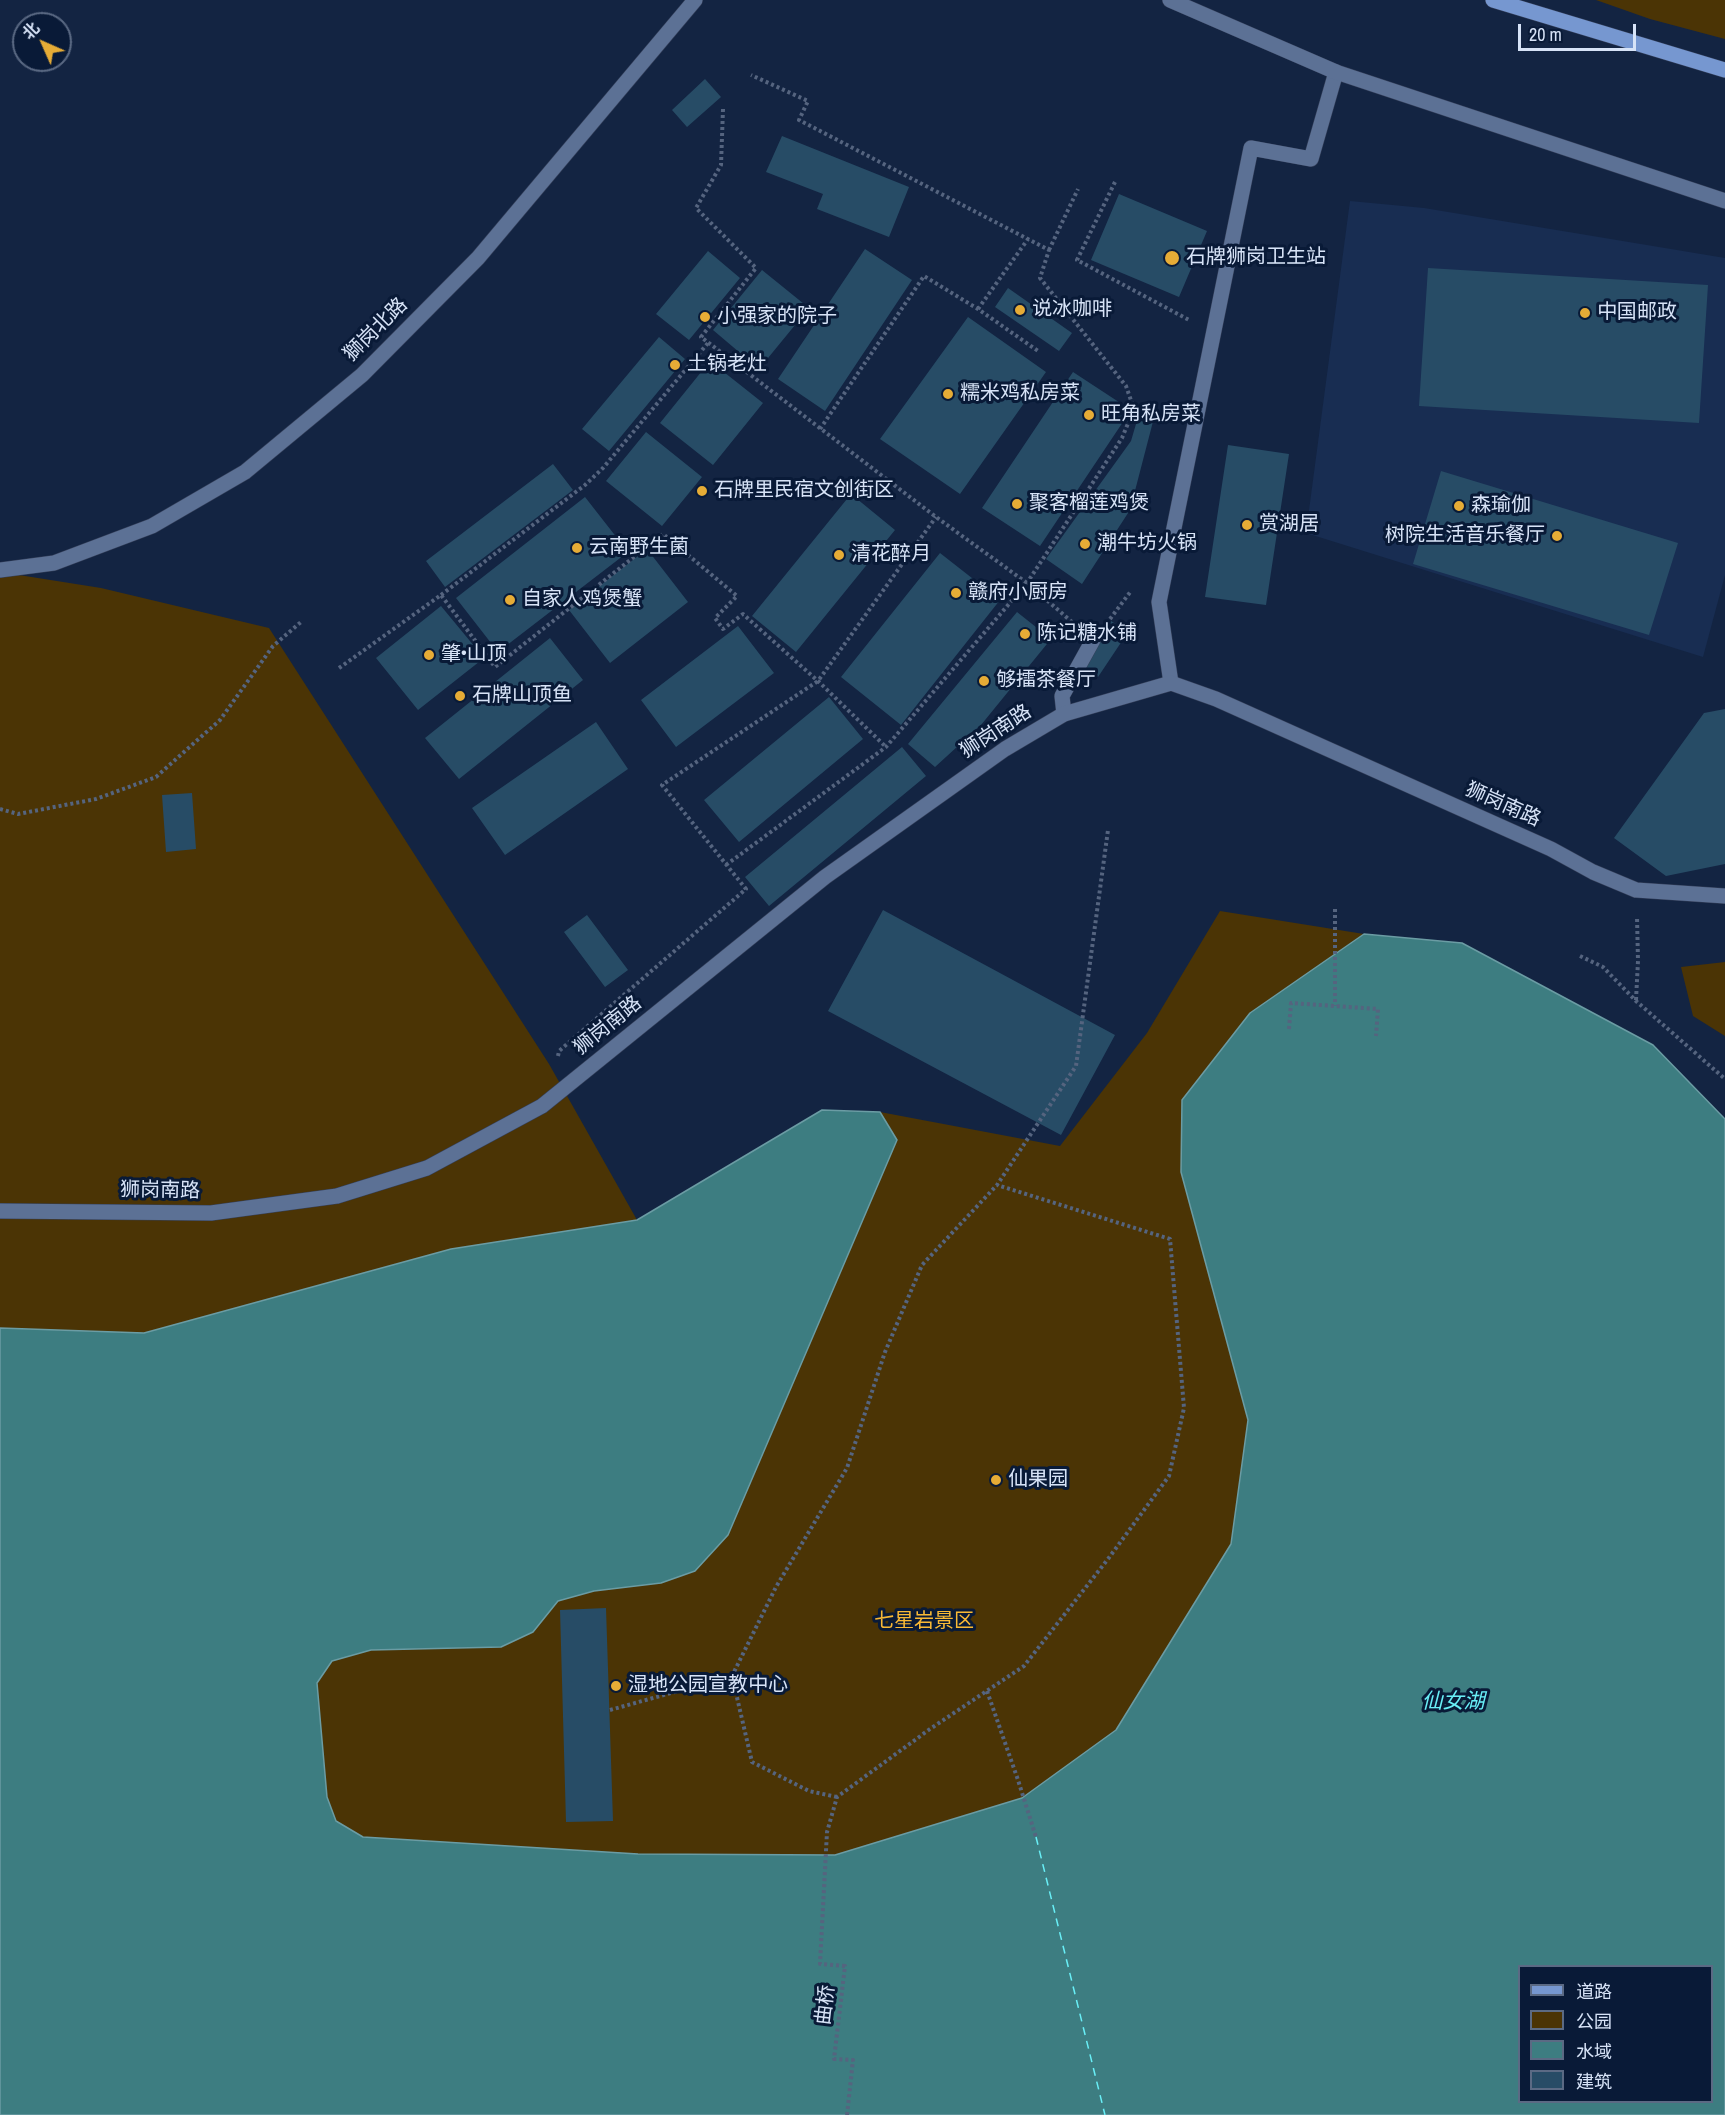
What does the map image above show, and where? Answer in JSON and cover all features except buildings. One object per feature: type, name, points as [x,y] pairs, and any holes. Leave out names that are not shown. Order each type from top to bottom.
[{"type":"main road","points":[[1493,0],[1725,70]]},
{"type":"street","name":"獅岗北路","points":[[0,570],[54,563],[152,526],[245,472],[362,375],[478,258],[695,0]]},
{"type":"street","points":[[1170,0],[1336,72],[1725,201]]},
{"type":"street","points":[[1171,683],[1159,602],[1251,148],[1311,159],[1336,72]]},
{"type":"street","points":[[1064,714],[1062,696],[1093,640]]},
{"type":"street","name":"狮岗南路","points":[[0,1211],[211,1213],[337,1197],[427,1168],[542,1106],[825,877],[1005,749],[1064,714],[1171,683],[1226,704],[1551,849],[1593,872],[1636,890],[1725,896]]},
{"type":"path","points":[[751,75],[808,101],[799,120],[1049,250]]},
{"type":"path","points":[[723,110],[721,165],[696,208],[756,268],[701,337],[1026,583],[1093,640],[1131,590],[1159,602]]},
{"type":"path","points":[[1114,182],[1077,260],[1213,333]]},
{"type":"path","points":[[726,865],[886,747],[1026,583],[1122,438],[1134,409],[1126,386],[1040,278],[1049,250],[1078,189]]},
{"type":"path","points":[[978,309],[1028,239]]},
{"type":"path","points":[[820,429],[924,276],[978,309],[1038,351]]},
{"type":"path","points":[[339,668],[441,595],[585,485],[603,468],[708,343]]},
{"type":"path","points":[[542,1106],[559,1051],[746,889],[662,785],[818,681],[936,517]]},
{"type":"path","points":[[441,595],[495,666],[663,534],[737,596],[715,618],[723,629],[743,614],[818,681],[886,747]]},
{"type":"path","points":[[0,809],[18,814],[96,799],[156,777],[220,720],[273,646],[301,622]]},
{"type":"path","points":[[998,1185],[1170,1239],[1184,1408],[1169,1476],[1108,1559],[1024,1666],[930,1729],[837,1797],[809,1791],[752,1762],[732,1676],[776,1587],[847,1468],[885,1352],[922,1265],[998,1185],[1076,1066],[1108,830]]},
{"type":"path","points":[[1636,890],[1638,961],[1636,1001]]},
{"type":"path","points":[[1335,909],[1335,1006]]},
{"type":"path","points":[[1580,956],[1603,967],[1636,1001],[1725,1079]]},
{"type":"path","points":[[1289,1029],[1291,1003],[1378,1009],[1376,1036]]},
{"type":"path","points":[[610,1710],[732,1676]]},
{"type":"path","points":[[987,1691],[1036,1837]]},
{"type":"path","name":"曲桥","points":[[837,1797],[826,1832],[820,1964],[845,1966],[834,2059],[853,2060],[847,2115]]},
{"type":"shaded area","points":[[1350,201],[1424,208],[1725,258],[1725,575],[1703,657],[1306,533]]},
{"type":"green space","points":[[1596,0],[1725,0],[1725,39],[1650,19]]},
{"type":"green space","name":"仙女湖","points":[[0,572],[101,588],[269,628],[549,1064],[637,1220],[822,1110],[880,1112],[1060,1146],[1147,1033],[1220,911],[1364,934],[1462,943],[1653,1045],[1725,1119],[1725,2115],[0,2115]]},
{"type":"green space","points":[[1725,962],[1725,1036],[1693,1016],[1681,967]]},
{"type":"water","name":"仙女湖","points":[[1364,934],[1462,943],[1653,1045],[1725,1119],[1725,2115],[0,2115],[0,1328],[144,1333],[451,1249],[637,1220],[822,1110],[880,1112],[897,1140],[728,1535],[695,1571],[661,1583],[594,1591],[558,1601],[533,1632],[501,1647],[371,1650],[332,1661],[317,1683],[327,1797],[336,1821],[363,1837],[638,1854],[835,1855],[1022,1798],[1116,1730],[1231,1544],[1248,1420],[1181,1172],[1182,1100],[1250,1013]]},
{"type":"ferry route","points":[[1036,1837],[1105,2115]]},
{"type":"place","name":"石牌狮岗卫生站","points":[[1172,258]]},
{"type":"place","name":"说冰咖啡","points":[[1020,310]]},
{"type":"place","name":"中国邮政","points":[[1585,313]]},
{"type":"place","name":"小强家的院子","points":[[705,317]]},
{"type":"place","name":"土锅老灶","points":[[675,365]]},
{"type":"place","name":"糯米鸡私房菜","points":[[948,394]]},
{"type":"place","name":"旺角私房菜","points":[[1089,415]]},
{"type":"place","name":"石牌里民宿文创街区","points":[[702,491]]},
{"type":"place","name":"聚客榴莲鸡煲","points":[[1017,504]]},
{"type":"place","name":"森瑜伽","points":[[1459,506]]},
{"type":"place","name":"赏湖居","points":[[1247,525]]},
{"type":"place","name":"树院生活音乐餐厅","points":[[1557,536]]},
{"type":"place","name":"潮牛坊火锅","points":[[1085,544]]},
{"type":"place","name":"云南野生菌","points":[[577,548]]},
{"type":"place","name":"清花醉月","points":[[839,555]]},
{"type":"place","name":"赣府小厨房","points":[[956,593]]},
{"type":"place","name":"自家人鸡煲蟹","points":[[510,600]]},
{"type":"place","name":"陈记糖水铺","points":[[1025,634]]},
{"type":"place","name":"肇•山顶","points":[[429,655]]},
{"type":"place","name":"够擂茶餐厅","points":[[984,681]]},
{"type":"place","name":"石牌山顶鱼","points":[[460,696]]},
{"type":"place","name":"仙果园","points":[[996,1480]]},
{"type":"place","name":"湿地公园宣教中心","points":[[616,1686]]},
{"type":"park label","name":"七星岩景区","points":[[924,1622]]}]
